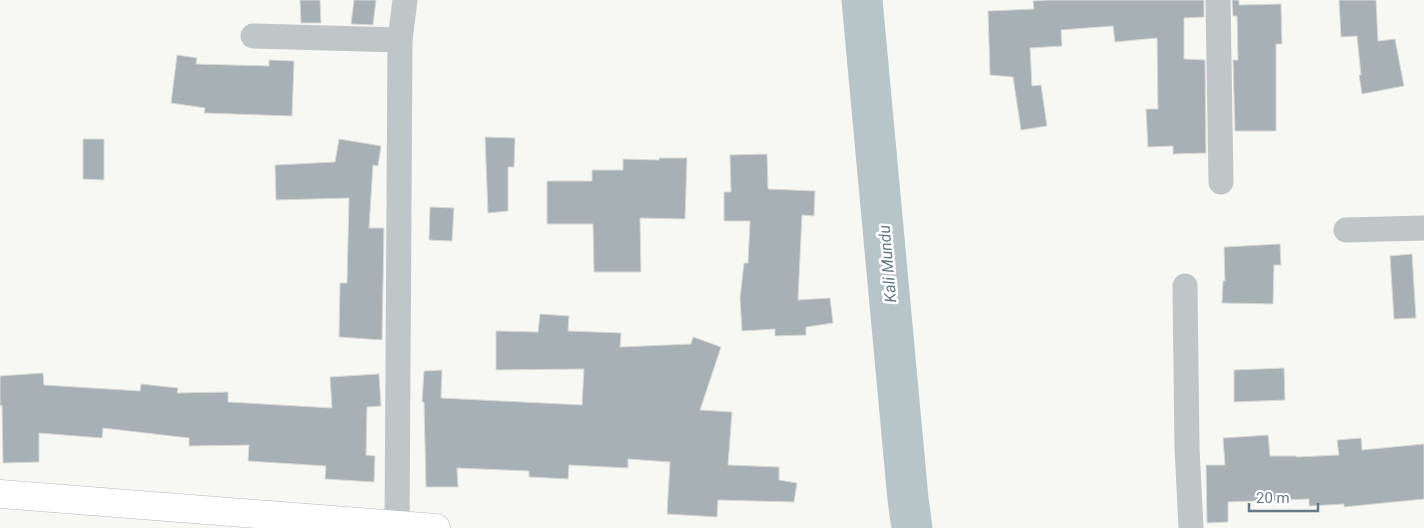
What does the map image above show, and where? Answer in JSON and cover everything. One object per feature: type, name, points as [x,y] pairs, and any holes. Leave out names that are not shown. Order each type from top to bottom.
[{"type":"street","points":[[397,527],[400,40],[404,0]]},
{"type":"street","points":[[1218,0],[1221,182]]},
{"type":"street","points":[[253,36],[400,40]]},
{"type":"street","points":[[1346,230],[1424,228]]},
{"type":"street","points":[[1185,286],[1187,439],[1191,528]]},
{"type":"street","points":[[0,494],[397,527],[436,528]]},
{"type":"building","points":[[300,0],[320,0],[321,23],[301,23]]},
{"type":"building","points":[[354,0],[376,0],[373,25],[351,24]]},
{"type":"building","points":[[1204,0],[1204,17],[1184,18],[1184,59],[1205,60],[1206,153],[1173,154],[1173,146],[1148,147],[1146,109],[1158,109],[1157,38],[1115,42],[1113,26],[1061,30],[1062,46],[1030,48],[1032,86],[1041,85],[1047,126],[1021,130],[1013,77],[990,75],[988,11],[1034,9],[1033,1]]},
{"type":"building","points":[[1232,0],[1239,0],[1239,5],[1281,4],[1282,44],[1276,44],[1276,131],[1235,131],[1233,60],[1238,60],[1237,16],[1233,16]]},
{"type":"building","points":[[1339,0],[1376,0],[1378,41],[1395,39],[1404,86],[1362,94],[1357,36],[1341,37]]},
{"type":"building","points":[[177,55],[197,58],[196,64],[269,66],[269,60],[294,61],[292,116],[204,113],[205,108],[171,103]]},
{"type":"building","points":[[485,137],[515,138],[514,167],[508,167],[508,211],[488,213]]},
{"type":"building","points":[[83,139],[104,139],[104,180],[83,179]]},
{"type":"building","points":[[339,139],[381,146],[378,166],[373,165],[369,228],[384,228],[382,340],[339,337],[340,283],[347,283],[349,198],[276,200],[275,165],[335,162]]},
{"type":"building","points":[[767,154],[768,189],[815,191],[814,216],[802,215],[798,300],[830,298],[833,323],[806,327],[806,335],[775,336],[775,329],[742,331],[740,298],[744,263],[748,263],[750,221],[724,221],[724,192],[731,192],[730,155]]},
{"type":"building","points":[[659,158],[687,158],[685,219],[640,218],[641,272],[594,272],[593,224],[547,224],[547,181],[592,181],[592,170],[623,170],[623,159],[659,160]]},
{"type":"building","points":[[430,207],[454,208],[452,241],[429,240]]},
{"type":"building","points":[[1280,244],[1281,265],[1274,265],[1273,304],[1222,303],[1223,281],[1225,281],[1224,247]]},
{"type":"building","points":[[1412,254],[1416,318],[1394,319],[1390,256]]},
{"type":"building","points":[[540,314],[569,316],[568,331],[621,333],[620,347],[691,344],[693,337],[721,347],[700,410],[732,412],[728,465],[779,467],[779,480],[797,483],[794,502],[718,500],[717,517],[667,514],[670,462],[628,459],[628,468],[569,465],[568,479],[529,477],[529,471],[457,468],[458,487],[426,487],[424,402],[422,402],[424,371],[442,370],[441,398],[582,405],[584,369],[496,370],[496,331],[538,332]]},
{"type":"building","points":[[1284,368],[1285,400],[1234,402],[1234,370]]},
{"type":"building","points":[[43,373],[44,385],[140,391],[141,384],[178,388],[177,393],[228,392],[228,402],[332,408],[330,377],[379,374],[381,406],[367,407],[366,455],[375,456],[374,482],[325,479],[326,466],[248,461],[249,445],[189,446],[189,438],[103,428],[102,438],[39,433],[39,462],[3,463],[0,376]]},
{"type":"building","points":[[1268,435],[1270,456],[1339,455],[1337,440],[1361,438],[1362,450],[1424,444],[1424,499],[1344,507],[1344,504],[1309,506],[1309,499],[1228,502],[1228,522],[1207,523],[1206,465],[1225,465],[1223,438]]},
{"type":"waterway","name":"Kali Mundu","points":[[862,0],[912,528]]}]
